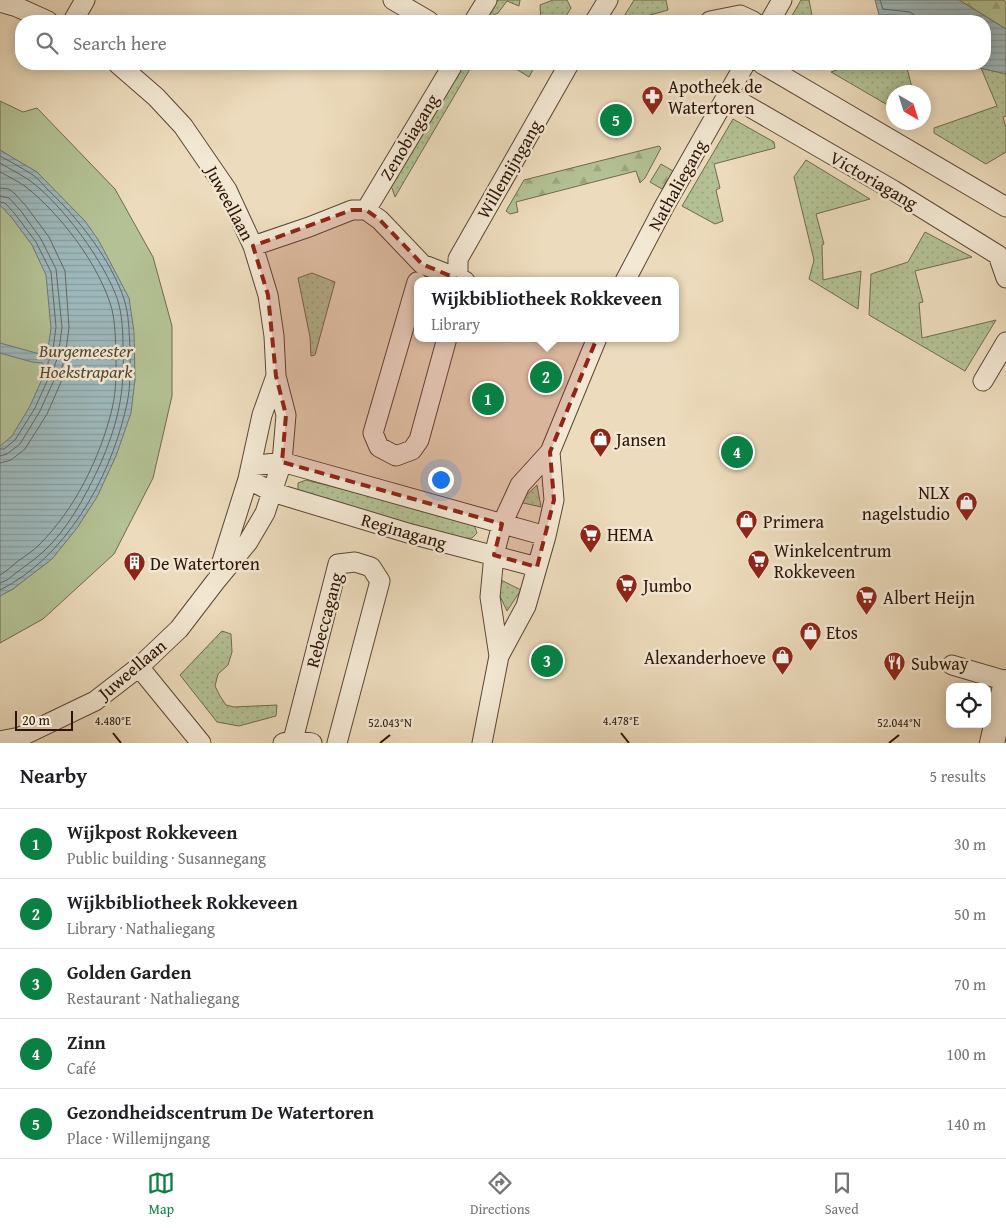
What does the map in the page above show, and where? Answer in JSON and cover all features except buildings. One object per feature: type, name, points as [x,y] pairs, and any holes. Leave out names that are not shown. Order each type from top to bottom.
[{"type":"street","points":[[76,15],[85,0]]},
{"type":"street","points":[[393,0],[419,15]]},
{"type":"street","points":[[478,15],[487,0]]},
{"type":"street","points":[[599,15],[608,0]]},
{"type":"street","points":[[773,15],[782,0]]},
{"type":"street","points":[[4,3],[33,15]]},
{"type":"street","name":"Juweellaan","points":[[125,70],[156,96],[183,126],[227,190],[253,246],[268,295],[274,336],[276,376],[286,415],[282,462]]},
{"type":"street","name":"Zenobiagang","points":[[366,210],[450,70]]},
{"type":"street","name":"Willemijngang","points":[[460,277],[458,258],[567,70]]},
{"type":"street","name":"Nathaliegang","points":[[627,277],[665,205],[741,70]]},
{"type":"street","points":[[772,70],[1006,207]]},
{"type":"street","name":"Victoriagang","points":[[727,94],[894,190],[998,255],[1006,278]]},
{"type":"street","points":[[253,246],[352,210],[366,210],[380,220],[419,276]]},
{"type":"street","points":[[414,293],[373,433],[379,447],[396,456],[412,450],[419,440],[446,342]]},
{"type":"street","points":[[499,656],[490,597],[494,555],[502,524],[520,485],[550,452],[594,342]]},
{"type":"street","points":[[983,381],[1006,342]]},
{"type":"street","name":"Juweellaan","points":[[215,582],[249,472],[262,415],[276,376]]},
{"type":"street","points":[[482,743],[499,656],[526,606],[546,536],[554,500],[550,452]]},
{"type":"street","points":[[272,492],[282,462]]},
{"type":"street","name":"Reginagang","points":[[249,472],[282,462],[546,536]]},
{"type":"street","name":"Reginagang","points":[[249,472],[272,492],[412,534],[537,567]]},
{"type":"street","name":"Juweellaan","points":[[0,742],[20,737],[94,701],[139,667],[179,629],[248,542],[265,514],[272,492]]},
{"type":"street","name":"Rebeccagang","points":[[312,743],[287,742],[338,564],[355,562],[371,567],[380,581],[337,743]]},
{"type":"street","points":[[952,665],[1006,681],[992,743]]},
{"type":"street","points":[[139,667],[201,743]]},
{"type":"highlighted area","points":[[352,210],[366,210],[380,220],[422,264],[597,338],[550,452],[554,500],[537,567],[494,555],[502,524],[282,462],[286,415],[276,376],[268,295],[253,246]]},
{"type":"green space","points":[[498,0],[520,0],[519,6],[507,1],[498,13],[489,15]]},
{"type":"green space","points":[[553,0],[567,0],[571,8],[567,15],[541,15],[540,5]]},
{"type":"green space","points":[[634,0],[666,0],[668,10],[650,15],[625,15]]},
{"type":"green space","points":[[801,0],[809,0],[812,15],[792,15]]},
{"type":"green space","points":[[959,0],[1003,0],[1006,2],[1006,29],[991,20],[991,15],[983,15]]},
{"type":"green space","points":[[457,70],[469,70],[395,197],[392,188],[389,186]]},
{"type":"green space","points":[[518,70],[533,70],[529,77]]},
{"type":"green space","points":[[837,70],[908,70],[911,85],[886,85],[886,104],[831,72]]},
{"type":"green space","points":[[982,70],[1006,74],[1006,116],[1003,117],[1006,128],[1006,152],[986,164],[934,133],[934,128],[997,106]]},
{"type":"green space","name":"Burgemeester Hoekstrapark","points":[[0,101],[23,112],[37,108],[115,189],[153,257],[172,326],[172,396],[153,478],[114,554],[43,619],[0,643]]},
{"type":"green space","points":[[733,119],[774,142],[775,148],[714,164],[720,188],[716,190],[723,221],[715,224],[682,206]]},
{"type":"green space","points":[[659,146],[661,148],[645,178],[640,183],[636,171],[516,202],[518,212],[510,214],[506,211],[524,180]]},
{"type":"green space","points":[[806,160],[870,199],[816,214],[824,244],[822,245],[823,280],[861,271],[858,309],[809,279],[814,260],[794,177]]},
{"type":"green space","points":[[661,164],[673,171],[662,189],[650,182]]},
{"type":"green space","points":[[925,232],[972,257],[915,271],[923,302],[919,303],[922,338],[996,320],[965,371],[869,315],[871,274],[908,262]]},
{"type":"green space","points":[[312,273],[335,282],[315,355],[311,356],[310,337],[298,278]]},
{"type":"green space","points":[[306,480],[473,522],[477,533],[472,538],[460,539],[298,492],[298,483]]},
{"type":"green space","points":[[537,485],[541,507],[519,502]]},
{"type":"green space","points":[[499,579],[521,590],[507,611],[498,592]]},
{"type":"green space","points":[[222,631],[231,634],[232,652],[228,665],[218,674],[215,686],[220,696],[226,705],[234,707],[277,705],[276,716],[239,726],[217,722],[180,675]]},
{"type":"water","points":[[875,0],[959,0],[983,15],[894,15],[879,15]]},
{"type":"water","points":[[991,20],[1006,29],[1006,74],[989,70],[991,70]]},
{"type":"water","points":[[0,150],[37,172],[85,221],[99,241],[129,298],[134,332],[135,379],[131,413],[116,456],[97,497],[77,528],[52,559],[13,589],[0,596],[0,446],[12,436],[30,406],[43,377],[43,363],[32,362],[0,353],[0,343],[47,356],[51,328],[46,275],[32,245],[0,205]]},
{"type":"place","name":"Apotheek de Watertoren","points":[[652,115]]},
{"type":"place","name":"Gezondheidscentrum De Watertoren","points":[[616,120]]},
{"type":"place","name":"Wijkbibliotheek Rokkeveen","points":[[546,377]]},
{"type":"place","name":"Wijkpost Rokkeveen","points":[[488,399]]},
{"type":"place","name":"Zinn","points":[[737,452]]},
{"type":"place","name":"Jansen","points":[[600,458]]},
{"type":"place","name":"NLX nagelstudio","points":[[966,521]]},
{"type":"place","name":"Primera","points":[[747,540]]},
{"type":"place","name":"HEMA","points":[[591,553]]},
{"type":"place","name":"Winkelcentrum Rokkeveen","points":[[758,579]]},
{"type":"place","name":"De Watertoren","points":[[134,582]]},
{"type":"place","name":"Jumbo","points":[[627,604]]},
{"type":"place","name":"Albert Heijn","points":[[867,616]]},
{"type":"place","name":"Etos","points":[[810,651]]},
{"type":"place","name":"Golden Garden","points":[[547,661]]},
{"type":"place","name":"Alexanderhoeve","points":[[782,676]]},
{"type":"place","name":"Subway","points":[[895,682]]}]
